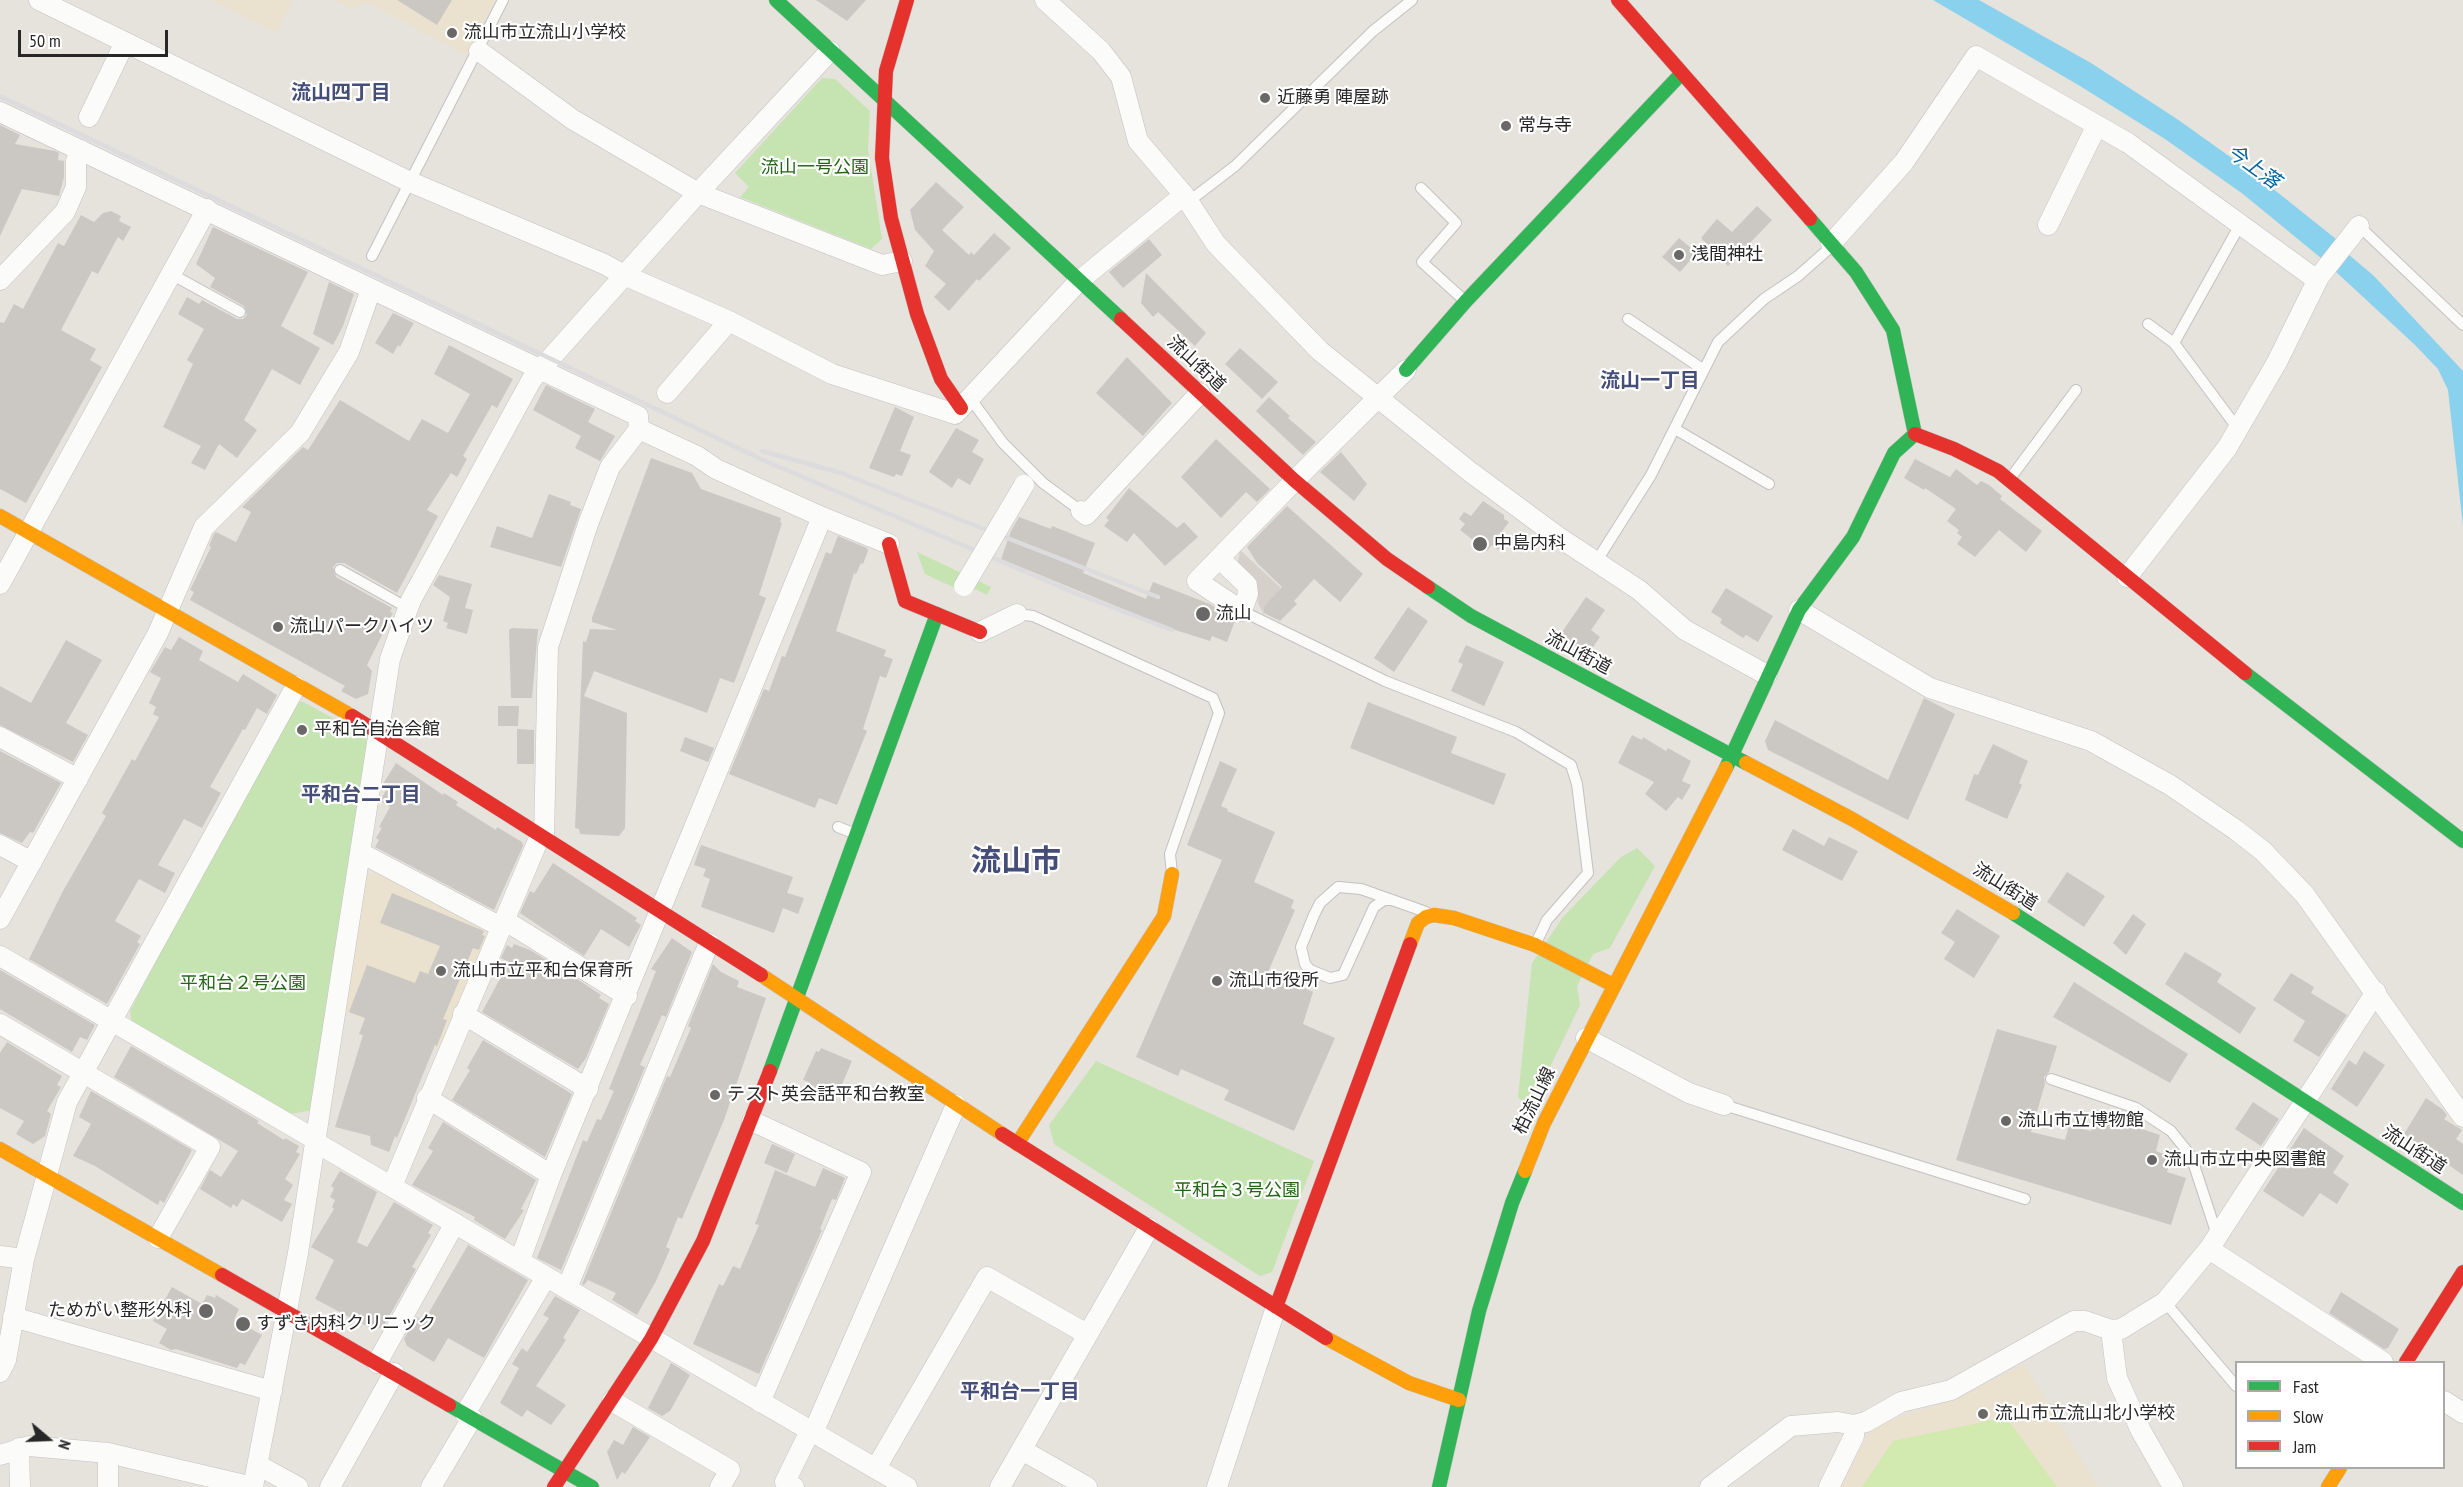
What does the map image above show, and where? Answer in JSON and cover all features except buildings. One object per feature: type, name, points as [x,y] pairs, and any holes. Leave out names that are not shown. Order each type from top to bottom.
[{"type":"street","points":[[39,0],[408,181],[604,264],[729,321],[832,374],[955,414],[1079,280],[1186,198]]},
{"type":"street","name":"流山街道","points":[[776,0],[1294,480],[1388,559],[1471,616],[1852,819],[1978,890],[2463,1203]]},
{"type":"street","points":[[907,0],[886,71],[882,158],[902,261],[930,351],[941,379],[965,403]]},
{"type":"street","points":[[1045,0],[1105,56],[1121,77],[1138,141],[1186,198],[1216,244],[1320,351],[1376,399],[1468,471],[1639,590],[1685,630],[1767,675]]},
{"type":"street","points":[[1618,0],[1832,245],[1878,303],[1893,330],[1915,434],[1983,462],[2008,480],[2290,711],[2463,841]]},
{"type":"street","points":[[89,117],[125,42]]},
{"type":"street","points":[[479,51],[572,119],[698,193],[882,266],[902,261]]},
{"type":"street","points":[[0,1455],[29,1446],[108,1453],[253,1487],[288,1314],[390,659],[408,609],[540,368],[830,51]]},
{"type":"street","points":[[1832,245],[1904,162],[1976,56],[2136,148],[2318,278]]},
{"type":"street","points":[[1219,558],[1247,585],[1248,594],[1242,611],[1197,581],[1219,558],[1294,480],[1406,370],[1466,301],[1681,74]]},
{"type":"street","points":[[0,112],[638,416],[639,429],[610,466],[567,582],[548,647],[542,837],[463,1014],[392,1186]]},
{"type":"street","points":[[2048,225],[2097,125]]},
{"type":"street","points":[[0,280],[65,212],[75,187],[76,161],[81,150]]},
{"type":"street","points":[[0,584],[207,209]]},
{"type":"street","points":[[2127,577],[2210,473],[2277,362],[2318,278],[2353,233]]},
{"type":"street","points":[[0,919],[169,611],[204,527],[300,433],[349,352],[371,288]]},
{"type":"street","points":[[667,393],[729,321]]},
{"type":"street","points":[[1084,513],[1200,393]]},
{"type":"street","points":[[639,429],[697,456],[716,469],[822,517],[890,544],[905,601],[980,632],[1017,614]]},
{"type":"street","name":"柏流山線","points":[[1439,1487],[1479,1311],[1519,1183],[1544,1123],[1730,756],[1799,610],[1853,537],[1894,453],[1915,434]]},
{"type":"street","points":[[964,586],[1024,485]]},
{"type":"street","points":[[0,516],[379,732],[797,999],[956,1105],[1276,1307],[1374,1366],[1431,1392],[1459,1400]]},
{"type":"street","points":[[520,1260],[551,1175],[627,996],[822,517]]},
{"type":"street","points":[[1799,610],[1930,688],[2091,741],[2207,809],[2263,851],[2298,888],[2376,992],[2463,1118]]},
{"type":"street","points":[[554,1487],[651,1339],[703,1240],[752,1121],[937,614]]},
{"type":"street","points":[[0,1372],[6,1360],[24,1259],[67,1102],[296,686]]},
{"type":"street","points":[[0,736],[78,779]]},
{"type":"street","points":[[0,845],[32,862]]},
{"type":"street","points":[[361,853],[502,924],[627,996]]},
{"type":"street","points":[[1017,1144],[1164,916],[1172,874]]},
{"type":"street","points":[[1217,1487],[1276,1307],[1418,923],[1434,915],[1454,918],[1535,945],[1613,985]]},
{"type":"street","points":[[567,1288],[709,943]]},
{"type":"street","points":[[0,956],[907,1487]]},
{"type":"street","points":[[1710,1487],[1791,1426],[1838,1422],[1854,1425],[1866,1422],[1901,1402],[1951,1390],[2074,1321],[2085,1321],[2111,1330],[2121,1329],[2165,1302],[2213,1242],[2376,992]]},
{"type":"street","points":[[463,1014],[588,1089]]},
{"type":"street","points":[[0,1024],[210,1147],[158,1238]]},
{"type":"street","points":[[1586,1038],[1689,1093],[1724,1105]]},
{"type":"street","points":[[427,1098],[551,1175]]},
{"type":"street","points":[[794,1487],[785,1482],[812,1432],[956,1105]]},
{"type":"street","points":[[752,1121],[861,1172],[760,1402]]},
{"type":"street","points":[[0,1149],[592,1487]]},
{"type":"street","points":[[377,1363],[455,1223]]},
{"type":"street","points":[[1000,1487],[1149,1228]]},
{"type":"street","points":[[2213,1242],[2382,1361]]},
{"type":"street","points":[[0,1256],[24,1259]]},
{"type":"street","points":[[2407,1361],[2463,1272]]},
{"type":"street","points":[[431,1487],[546,1277]]},
{"type":"street","points":[[876,1468],[987,1277],[1087,1334]]},
{"type":"street","points":[[13,1317],[272,1390]]},
{"type":"street","points":[[2111,1330],[2117,1378],[2141,1431],[2173,1487]]},
{"type":"street","points":[[330,1487],[394,1373]]},
{"type":"street","points":[[612,1401],[730,1470],[720,1487]]},
{"type":"street","points":[[2445,1402],[2463,1413]]},
{"type":"street","points":[[1829,1487],[1854,1436],[1854,1425]]},
{"type":"street","points":[[19,1448],[21,1487]]},
{"type":"street","points":[[1022,1450],[1087,1487]]},
{"type":"street","points":[[108,1453],[108,1487]]},
{"type":"street","points":[[258,1465],[298,1487]]},
{"type":"lane","points":[[372,256],[408,181],[479,51],[493,16],[503,0]]},
{"type":"lane","points":[[1186,198],[1235,166],[1372,31],[1412,0]]},
{"type":"lane","points":[[1421,188],[1456,223],[1422,262],[1466,301]]},
{"type":"lane","points":[[2174,343],[2241,224]]},
{"type":"lane","points":[[2353,233],[2463,325]]},
{"type":"lane","points":[[1596,562],[1651,475],[1704,370],[1727,331],[1764,298],[1798,276],[1832,245]]},
{"type":"lane","points":[[171,274],[240,312]]},
{"type":"lane","points":[[1628,319],[1704,370]]},
{"type":"lane","points":[[2148,324],[2174,343],[2238,429]]},
{"type":"lane","points":[[2008,480],[2076,390]]},
{"type":"lane","points":[[965,403],[1043,483],[1084,513]]},
{"type":"lane","points":[[1675,429],[1769,484]]},
{"type":"lane","points":[[340,570],[408,609]]},
{"type":"lane","points":[[1242,611],[1385,681],[1516,732],[1571,765],[1577,783],[1588,873],[1547,920],[1535,945]]},
{"type":"lane","points":[[1017,614],[1033,616],[1213,698],[1219,713],[1170,854],[1172,874]]},
{"type":"lane","points":[[838,827],[856,834]]},
{"type":"lane","points":[[1391,900],[1384,900],[1374,907],[1342,975],[1330,978],[1310,970],[1305,964],[1301,947],[1320,903],[1328,893],[1338,887],[1348,886],[1391,900],[1434,915]]},
{"type":"lane","points":[[2051,1079],[2136,1108],[2171,1131],[2191,1156],[2213,1242]]},
{"type":"lane","points":[[1724,1105],[2025,1199]]},
{"type":"lane","points":[[2165,1302],[2235,1385]]},
{"type":"shaded area","points":[[211,0],[294,0],[276,32]]},
{"type":"shaded area","name":"流山市立流山小学校","points":[[335,0],[495,0],[467,55],[367,2],[351,9]]},
{"type":"shaded area","points":[[1240,550],[1281,588],[1264,606],[1264,615],[1258,603],[1257,587],[1238,563]]},
{"type":"shaded area","points":[[377,871],[487,924],[489,935],[439,1049],[343,1011],[366,876]]},
{"type":"shaded area","name":"流山市立流山北小学校","points":[[2024,1364],[2098,1487],[1841,1487],[1872,1426],[1950,1401]]},
{"type":"green space","name":"流山一号公園","points":[[822,78],[835,79],[870,111],[868,149],[882,239],[871,249],[740,197],[749,187],[735,173]]},
{"type":"green space","points":[[917,552],[991,587],[987,595],[971,587],[957,589],[925,574]]},
{"type":"green space","name":"平和台２号公園","points":[[292,701],[303,702],[366,736],[367,749],[312,1110],[290,1114],[132,1023],[130,1011]]},
{"type":"green space","points":[[1637,848],[1655,866],[1610,948],[1593,954],[1577,986],[1580,1005],[1533,1102],[1524,1103],[1518,1097],[1532,963],[1563,917],[1621,857]]},
{"type":"green space","name":"平和台３号公園","points":[[1096,1061],[1314,1161],[1272,1272],[1260,1276],[1054,1144],[1049,1125]]},
{"type":"green space","points":[[2006,1417],[2057,1487],[1862,1487],[1893,1441]]},
{"type":"water","points":[[1933,0],[1979,0],[2091,63],[2177,119],[2257,176],[2336,239],[2321,258],[2243,194],[2165,139]]},
{"type":"water","points":[[2348,254],[2374,276],[2463,371],[2463,526],[2448,390],[2438,369],[2335,271]]},
{"type":"railway","points":[[0,96],[763,460],[1075,593],[1172,630]]},
{"type":"railway","points":[[762,451],[841,473],[1158,597]]},
{"type":"traffic: fast","points":[[776,0],[1121,319]]},
{"type":"traffic: fast","points":[[1406,370],[1466,301],[1681,74]]},
{"type":"traffic: fast","points":[[1810,219],[1856,272],[1893,330],[1915,434]]},
{"type":"traffic: fast","points":[[1726,768],[1799,610],[1853,537],[1894,453],[1915,434]]},
{"type":"traffic: fast","points":[[1428,587],[1471,616],[1746,763]]},
{"type":"traffic: fast","points":[[770,1071],[937,614]]},
{"type":"traffic: fast","points":[[2245,673],[2463,841]]},
{"type":"traffic: fast","points":[[2013,913],[2463,1203]]},
{"type":"traffic: fast","points":[[1439,1487],[1479,1311],[1512,1203],[1525,1171]]},
{"type":"traffic: fast","points":[[449,1405],[592,1487]]},
{"type":"traffic: slow","points":[[0,516],[352,716]]},
{"type":"traffic: slow","points":[[1746,763],[1852,819],[2013,913]]},
{"type":"traffic: slow","points":[[1525,1171],[1544,1123],[1726,768]]},
{"type":"traffic: slow","points":[[1017,1144],[1164,916],[1172,874]]},
{"type":"traffic: slow","points":[[1410,944],[1418,923],[1426,917],[1434,915],[1454,918],[1535,945],[1613,985]]},
{"type":"traffic: slow","points":[[761,975],[1002,1134]]},
{"type":"traffic: slow","points":[[0,1149],[222,1275]]},
{"type":"traffic: slow","points":[[1326,1338],[1409,1383],[1459,1400]]},
{"type":"traffic: slow","points":[[2328,1487],[2339,1469]]},
{"type":"traffic: jam","points":[[907,0],[886,71],[882,158],[891,218],[917,314],[941,379],[961,408]]},
{"type":"traffic: jam","points":[[1618,0],[1810,219]]},
{"type":"traffic: jam","points":[[1121,319],[1294,480],[1387,559],[1428,587]]},
{"type":"traffic: jam","points":[[1915,434],[1954,449],[1998,471],[2245,673]]},
{"type":"traffic: jam","points":[[889,544],[905,601],[980,632]]},
{"type":"traffic: jam","points":[[352,716],[761,975]]},
{"type":"traffic: jam","points":[[1276,1307],[1410,944]]},
{"type":"traffic: jam","points":[[554,1487],[651,1339],[703,1241],[770,1071]]},
{"type":"traffic: jam","points":[[1002,1134],[1326,1338]]},
{"type":"traffic: jam","points":[[2407,1361],[2463,1272]]},
{"type":"traffic: jam","points":[[222,1275],[449,1405]]},
{"type":"place","name":"流山市立流山小学校","points":[[452,33]]},
{"type":"place","name":"近藤勇 陣屋跡","points":[[1265,98]]},
{"type":"place","name":"常与寺","points":[[1506,126]]},
{"type":"place","name":"浅間神社","points":[[1679,255]]},
{"type":"place","name":"中島内科","points":[[1480,544]]},
{"type":"place","name":"流山","points":[[1203,614]]},
{"type":"place","name":"流山パークハイツ","points":[[278,627]]},
{"type":"place","name":"平和台自治会館","points":[[302,730]]},
{"type":"place","name":"流山市立平和台保育所","points":[[441,971]]},
{"type":"place","name":"流山市役所","points":[[1217,981]]},
{"type":"place","name":"テスト英会話平和台教室","points":[[715,1095]]},
{"type":"place","name":"流山市立博物館","points":[[2006,1121]]},
{"type":"place","name":"流山市立中央図書館","points":[[2152,1160]]},
{"type":"place","name":"ためがい整形外科","points":[[206,1311]]},
{"type":"place","name":"すずき内科クリニック","points":[[243,1324]]},
{"type":"place","name":"流山市立流山北小学校","points":[[1983,1414]]},
{"type":"district","name":"流山四丁目","points":[[341,93]]},
{"type":"district","name":"流山一丁目","points":[[1650,381]]},
{"type":"district","name":"平和台二丁目","points":[[361,795]]},
{"type":"district","name":"流山市","points":[[1016,862]]},
{"type":"district","name":"平和台一丁目","points":[[1020,1392]]},
{"type":"water label","name":"今上落","points":[[2253,167]]}]
